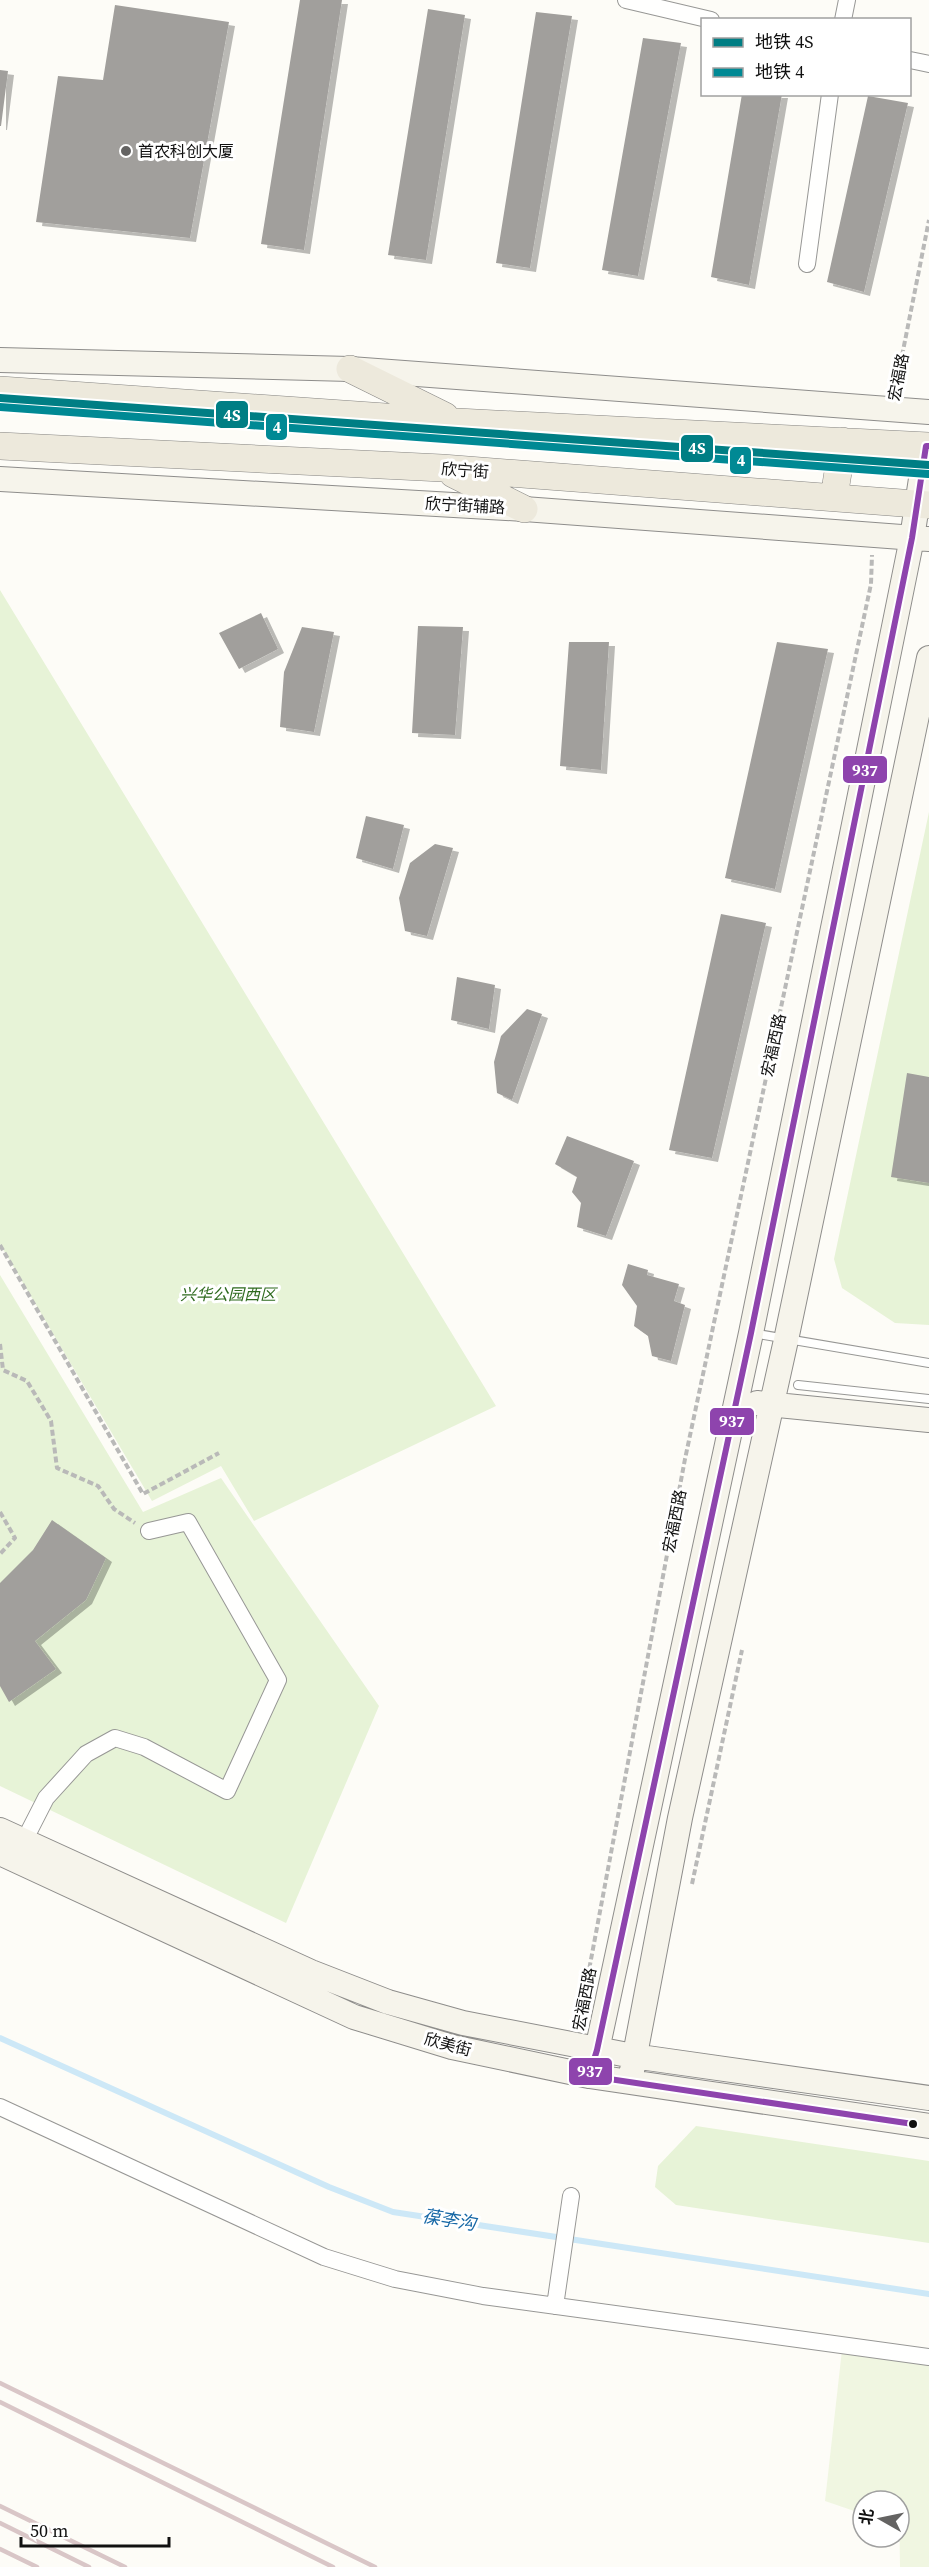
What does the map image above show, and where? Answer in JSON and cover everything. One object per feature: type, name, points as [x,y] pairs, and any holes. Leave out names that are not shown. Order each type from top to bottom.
[{"type":"main road","points":[[350,369],[457,422]]},
{"type":"main road","points":[[0,390],[457,422],[843,441],[928,441]]},
{"type":"main road","points":[[834,497],[843,441]]},
{"type":"main road","name":"欣宁街","points":[[0,447],[442,468],[923,504]]},
{"type":"main road","points":[[442,468],[524,509]]},
{"type":"street","points":[[626,0],[702,18]]},
{"type":"street","points":[[843,18],[847,0]]},
{"type":"street","points":[[911,60],[929,64]]},
{"type":"street","points":[[807,264],[830,96]]},
{"type":"street","points":[[0,360],[350,369],[929,412]]},
{"type":"street","name":"宏福西路","points":[[590,2076],[752,1333],[921,538],[928,441]]},
{"type":"street","name":"欣宁街辅路","points":[[0,479],[524,509],[921,538]]},
{"type":"street","points":[[630,2081],[682,1807],[786,1340],[929,658]]},
{"type":"street","points":[[737,1401],[929,1420]]},
{"type":"street","points":[[24,1841],[46,1798],[86,1754],[115,1738],[144,1747],[227,1791],[278,1680],[188,1522],[149,1531]]},
{"type":"street","name":"欣美街","points":[[0,1830],[311,1972],[388,2002],[463,2023],[597,2050],[929,2098]]},
{"type":"street","name":"欣美街","points":[[0,1853],[354,2017],[452,2047],[590,2076],[929,2126]]},
{"type":"street","points":[[0,2107],[324,2257],[395,2279],[483,2296],[556,2300],[929,2357]]},
{"type":"street","points":[[556,2300],[571,2199]]},
{"type":"lane","points":[[752,1333],[929,1363]]},
{"type":"lane","points":[[798,1385],[929,1399]]},
{"type":"path","name":"宏福路","points":[[892,409],[929,220]]},
{"type":"path","name":"宏福西路","points":[[586,1987],[685,1459],[871,584],[873,535]]},
{"type":"path","points":[[0,1245],[143,1494],[219,1453]]},
{"type":"path","points":[[0,1344],[3,1370],[27,1381],[51,1421],[57,1468],[98,1486],[114,1509],[149,1531]]},
{"type":"path","points":[[0,1512],[15,1538],[0,1554]]},
{"type":"green space","name":"兴华公园西区","points":[[0,590],[496,1406],[254,1521],[221,1466],[152,1501],[0,1244]]},
{"type":"green space","points":[[929,812],[929,1325],[895,1323],[842,1288],[834,1259]]},
{"type":"green space","points":[[0,1275],[143,1512],[221,1478],[379,1706],[286,1923],[0,1786]]},
{"type":"green space","points":[[696,2126],[929,2161],[929,2243],[676,2205],[655,2187],[658,2166]]},
{"type":"green space","points":[[842,2350],[929,2362],[929,2567],[900,2567],[900,2549],[911,2549],[911,2489],[851,2489],[851,2510],[825,2501]]},
{"type":"building","points":[[300,0],[342,0],[304,250],[261,244]]},
{"type":"building","name":"首农科创大厦","points":[[115,5],[229,22],[190,238],[36,222],[58,76],[103,80]]},
{"type":"building","points":[[428,9],[465,15],[426,260],[388,255]]},
{"type":"building","points":[[536,12],[572,16],[530,268],[496,263]]},
{"type":"building","points":[[643,38],[681,43],[638,276],[602,270]]},
{"type":"building","points":[[0,70],[8,71],[1,126],[0,126]]},
{"type":"building","points":[[742,96],[782,96],[749,285],[711,277]]},
{"type":"building","points":[[868,96],[908,103],[864,292],[827,282]]},
{"type":"building","points":[[261,613],[278,649],[239,669],[219,633]]},
{"type":"building","points":[[418,626],[463,627],[455,735],[412,733]]},
{"type":"building","points":[[302,627],[334,632],[314,732],[280,727],[284,672]]},
{"type":"building","points":[[569,642],[609,642],[601,770],[560,766]]},
{"type":"building","points":[[777,642],[828,649],[775,889],[725,878]]},
{"type":"building","points":[[366,816],[404,825],[393,869],[356,858]]},
{"type":"building","points":[[435,844],[453,848],[427,936],[405,931],[399,898],[410,863]]},
{"type":"building","points":[[721,914],[766,923],[712,1158],[669,1150]]},
{"type":"building","points":[[457,977],[495,985],[489,1029],[451,1020]]},
{"type":"building","points":[[527,1009],[542,1014],[512,1100],[497,1093],[494,1062],[501,1036]]},
{"type":"building","points":[[907,1073],[929,1077],[929,1183],[891,1177]]},
{"type":"building","points":[[567,1136],[634,1161],[606,1236],[577,1227],[581,1203],[572,1192],[577,1177],[555,1164]]},
{"type":"building","points":[[628,1264],[648,1270],[647,1275],[679,1284],[674,1301],[685,1305],[671,1361],[652,1356],[648,1336],[634,1326],[637,1306],[622,1285]]},
{"type":"building","points":[[52,1520],[106,1558],[86,1600],[35,1641],[56,1669],[9,1702],[0,1686],[0,1583],[33,1550]]},
{"type":"waterway","name":"葆李沟","points":[[0,2038],[329,2187],[393,2212],[929,2294]]},
{"type":"railway","points":[[0,2383],[375,2567]]},
{"type":"railway","points":[[0,2402],[333,2567]]},
{"type":"railway","points":[[0,2506],[125,2567]]},
{"type":"railway","points":[[0,2523],[89,2567]]},
{"type":"railway","points":[[0,2549],[37,2567]]},
{"type":"metro line","name":"4S","points":[[0,398],[929,465]]},
{"type":"metro line","name":"4","points":[[0,407],[928,474]]},
{"type":"transit line","name":"937","points":[[913,2124],[589,2076],[597,2050],[751,1333],[912,538],[926,446],[929,446]]},
{"type":"place","name":"首农科创大厦","points":[[126,151]]}]
